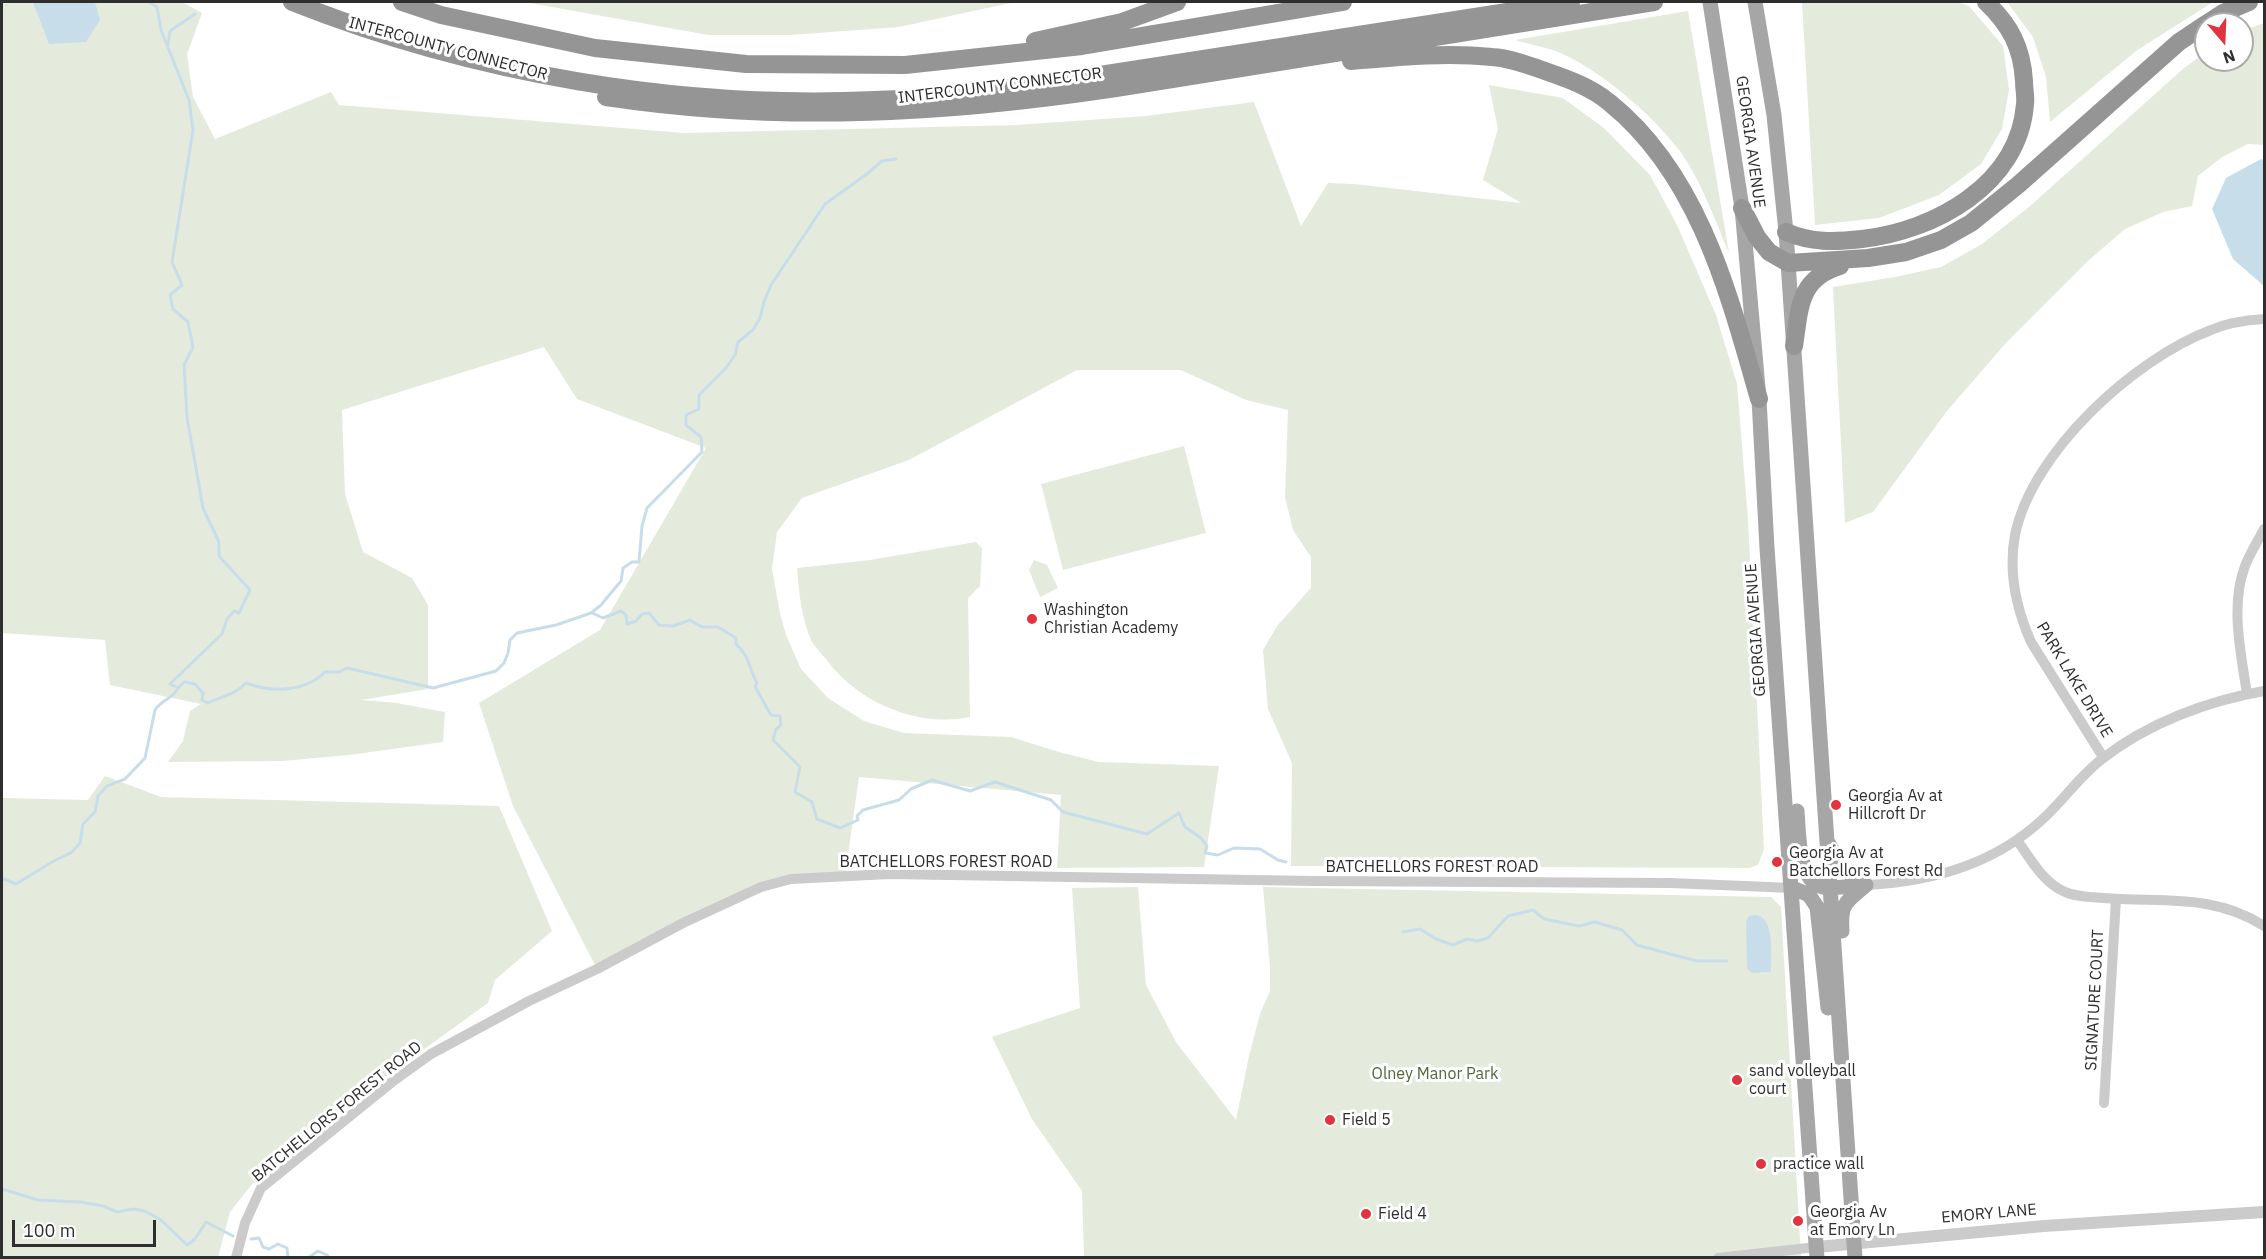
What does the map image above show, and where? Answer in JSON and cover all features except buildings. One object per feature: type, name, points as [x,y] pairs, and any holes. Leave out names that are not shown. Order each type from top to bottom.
[{"type":"highway","name":"INTERCOUNTY CONNECTOR","points":[[292,2],[337,20],[526,72],[673,93],[739,98],[874,100],[947,95],[1042,84],[1570,2]]},
{"type":"highway","name":"INTERCOUNTY CONNECTOR","points":[[402,2],[441,15],[595,48],[735,63],[905,65],[1082,46],[1342,2]]},
{"type":"highway","points":[[945,61],[1122,22],[1177,2]]},
{"type":"highway","points":[[526,72],[551,88],[649,103],[774,113],[953,109],[1032,101],[1654,2]]},
{"type":"highway","points":[[1786,232],[1804,240],[1828,243],[1878,237],[1921,226],[1956,209],[1987,184],[2006,160],[2019,134],[2025,104],[2024,72],[2016,42],[2003,18],[1986,2]]},
{"type":"highway","points":[[2225,12],[2248,2]]},
{"type":"highway","points":[[1742,208],[1757,237],[1769,252],[1788,263],[1868,258],[1906,252],[1941,240],[1971,223],[2179,42],[2194,32]]},
{"type":"highway","points":[[1265,63],[1336,62],[1441,55],[1494,57],[1575,81],[1609,101],[1638,128],[1670,168],[1696,217],[1722,274],[1759,399]]},
{"type":"highway","points":[[1794,346],[1802,298],[1812,282],[1820,274],[1868,258]]},
{"type":"main road","name":"GEORGIA AVENUE","points":[[1710,2],[1742,208],[1759,399],[1767,548],[1817,1252]]},
{"type":"main road","name":"GEORGIA AVENUE","points":[[1755,2],[1774,115],[1786,232],[1854,1250]]},
{"type":"main road","points":[[1780,712],[1793,778],[1804,871],[1811,881],[1821,886],[1866,885]]},
{"type":"main road","points":[[1826,837],[1843,870],[1866,885]]},
{"type":"main road","points":[[1836,983],[1843,938],[1842,909],[1849,898],[1866,885]]},
{"type":"main road","points":[[1792,888],[1809,895],[1817,907],[1829,1024],[1840,1038]]},
{"type":"street","name":"PARK LAKE DRIVE","points":[[2103,757],[2031,642],[2022,623],[2013,580],[2015,536],[2020,517],[2037,480],[2065,442],[2099,404],[2131,377],[2170,350],[2212,329],[2265,319]]},
{"type":"street","points":[[2247,694],[2238,619],[2239,587],[2245,566],[2265,529]]},
{"type":"street","points":[[1866,885],[1892,884],[1948,873],[1973,864],[2017,840],[2045,817],[2103,757],[2150,728],[2209,705],[2265,691]]},
{"type":"street","points":[[2017,840],[2041,873],[2052,885],[2064,892],[2116,899],[2187,901],[2218,905],[2239,911],[2265,926]]},
{"type":"street","name":"BATCHELLORS FOREST ROAD","points":[[236,1257],[245,1223],[261,1188],[392,1082],[431,1054],[529,1000],[597,969],[683,923],[761,887],[791,879],[889,874],[1313,882],[1671,883],[1792,888]]},
{"type":"street","name":"SIGNATURE COURT","points":[[2104,1103],[2116,899]]},
{"type":"street","name":"EMORY LANE","points":[[1718,1257],[1854,1250],[2044,1226],[2265,1212]]},
{"type":"green space","points":[[2,2],[182,2],[202,13],[187,54],[193,97],[215,139],[331,92],[339,105],[684,133],[1016,125],[1146,116],[1254,102],[1301,226],[1328,183],[1521,203],[1483,180],[1498,129],[1489,85],[1563,98],[1604,128],[1650,175],[1677,225],[1716,315],[1737,384],[1748,520],[1764,849],[1758,865],[1749,868],[1291,866],[1292,763],[1268,709],[1263,650],[1277,626],[1311,588],[1311,557],[1293,530],[1285,497],[1288,410],[1246,400],[1181,370],[1077,370],[909,460],[802,498],[777,532],[772,569],[786,635],[801,669],[828,698],[864,721],[904,733],[1011,737],[1099,762],[1219,766],[1204,867],[1057,868],[1061,795],[859,777],[845,877],[761,887],[597,969],[513,806],[479,703],[600,630],[706,448],[577,399],[544,347],[342,410],[345,494],[363,552],[412,578],[428,605],[428,689],[361,700],[397,703],[445,712],[443,742],[349,755],[282,761],[168,762],[183,741],[190,711],[201,704],[110,685],[105,640],[2,633]]},
{"type":"green space","points":[[524,2],[1015,2],[899,27],[791,35],[708,35]]},
{"type":"green space","points":[[1802,2],[1957,2],[1969,6],[2003,46],[2009,90],[2002,129],[1981,164],[1939,195],[1879,218],[1815,225]]},
{"type":"green space","points":[[2007,2],[2213,2],[2136,51],[2050,122],[2046,77],[2033,37]]},
{"type":"green space","points":[[1688,11],[1729,253],[1694,174],[1679,150],[1656,123],[1613,85],[1582,64],[1555,51],[1515,40]]},
{"type":"green space","points":[[2264,23],[2264,145],[2248,144],[2222,157],[2198,176],[2192,206],[2163,212],[2125,229],[2089,260],[2005,344],[1947,411],[1873,512],[1845,523],[1833,287],[1941,267],[1982,244],[2029,207],[2194,61],[2194,72],[2254,72],[2254,27]]},
{"type":"green space","points":[[1184,446],[1206,533],[1063,570],[1041,484]]},
{"type":"green space","points":[[976,542],[982,548],[980,586],[968,598],[970,717],[929,719],[889,708],[871,699],[838,674],[812,642],[803,613],[797,568],[870,560]]},
{"type":"green space","points":[[1034,560],[1047,565],[1058,588],[1040,597],[1029,570]]},
{"type":"green space","points":[[105,776],[161,797],[499,806],[552,931],[495,980],[488,1003],[272,1159],[230,1212],[218,1257],[2,1257],[2,798],[88,800]]},
{"type":"green space","name":"Olney Manor Park","points":[[1138,887],[1146,985],[1176,1042],[1236,1120],[1260,1014],[1270,991],[1263,887],[1771,897],[1781,907],[1801,1257],[1084,1257],[1082,1191],[1032,1119],[992,1037],[1080,1008],[1072,888]]},
{"type":"water","points":[[33,2],[95,2],[100,20],[86,42],[49,44]]},
{"type":"water","points":[[2261,159],[2264,160],[2264,286],[2233,259],[2212,209],[2226,178]]},
{"type":"water","points":[[1755,915],[1766,922],[1769,929],[1771,972],[1752,973],[1747,969],[1746,921],[1749,916]]},
{"type":"waterway","points":[[2,881],[4,879],[16,884],[72,852],[80,843],[83,824],[95,812],[98,796],[107,786],[125,779],[145,758],[155,710],[178,688],[170,684],[222,634],[227,619],[234,611],[239,613],[250,590],[219,556],[219,542],[203,508],[187,417],[184,365],[193,347],[188,322],[173,309],[170,295],[182,285],[172,262],[193,130],[189,100],[161,30],[157,7],[149,2]]},
{"type":"waterway","points":[[168,44],[170,31],[195,14]]},
{"type":"waterway","points":[[178,688],[184,682],[195,684],[203,693],[202,700],[208,703],[232,693],[246,683],[266,688],[288,689],[308,684],[325,672],[339,672],[347,668],[433,688],[496,671],[504,663],[510,640],[517,633],[556,625],[591,613],[601,605],[621,581],[623,568],[632,562],[639,562],[642,526],[647,508],[702,452],[701,437],[686,425],[686,415],[699,409],[699,395],[726,368],[735,355],[738,342],[753,330],[760,318],[771,285],[825,204],[882,161],[896,159]]},
{"type":"waterway","points":[[592,613],[603,618],[621,611],[626,615],[627,624],[636,621],[642,614],[649,613],[659,625],[673,626],[690,620],[702,627],[718,627],[736,638],[736,644],[746,657],[757,683],[755,687],[771,715],[780,716],[781,725],[776,729],[773,740],[800,767],[795,792],[812,802],[817,819],[840,828],[858,820],[857,816],[863,810],[899,800],[911,789],[932,780],[970,791],[995,782],[1051,800],[1063,812],[1147,834],[1179,813],[1185,827],[1201,838],[1207,846],[1205,853],[1218,855],[1234,848],[1260,849],[1286,862]]},
{"type":"waterway","points":[[1403,932],[1420,929],[1436,939],[1453,945],[1467,939],[1477,941],[1488,938],[1508,916],[1533,910],[1544,919],[1579,926],[1595,922],[1622,930],[1637,945],[1666,953],[1697,961],[1727,961]]},
{"type":"waterway","points":[[2,1189],[38,1200],[80,1202],[103,1206],[117,1212],[133,1209],[145,1211],[161,1220],[187,1245],[195,1239],[206,1222],[233,1236]]},
{"type":"waterway","points":[[251,1239],[259,1238],[263,1247],[269,1249],[278,1244],[287,1248],[288,1258]]},
{"type":"waterway","points":[[308,1258],[318,1251],[329,1258]]},
{"type":"place","name":"Washington Christian Academy","points":[[1032,619]]},
{"type":"place","name":"Georgia Av at Hillcroft Dr","points":[[1836,805]]},
{"type":"place","name":"Georgia Av at Batchellors Forest Rd","points":[[1777,862]]},
{"type":"place","name":"sand volleyball court","points":[[1737,1080]]},
{"type":"place","name":"Field 5","points":[[1330,1120]]},
{"type":"place","name":"practice wall","points":[[1761,1164]]},
{"type":"place","name":"Field 4","points":[[1366,1214]]},
{"type":"place","name":"Georgia Av at Emory Ln","points":[[1798,1221]]}]
